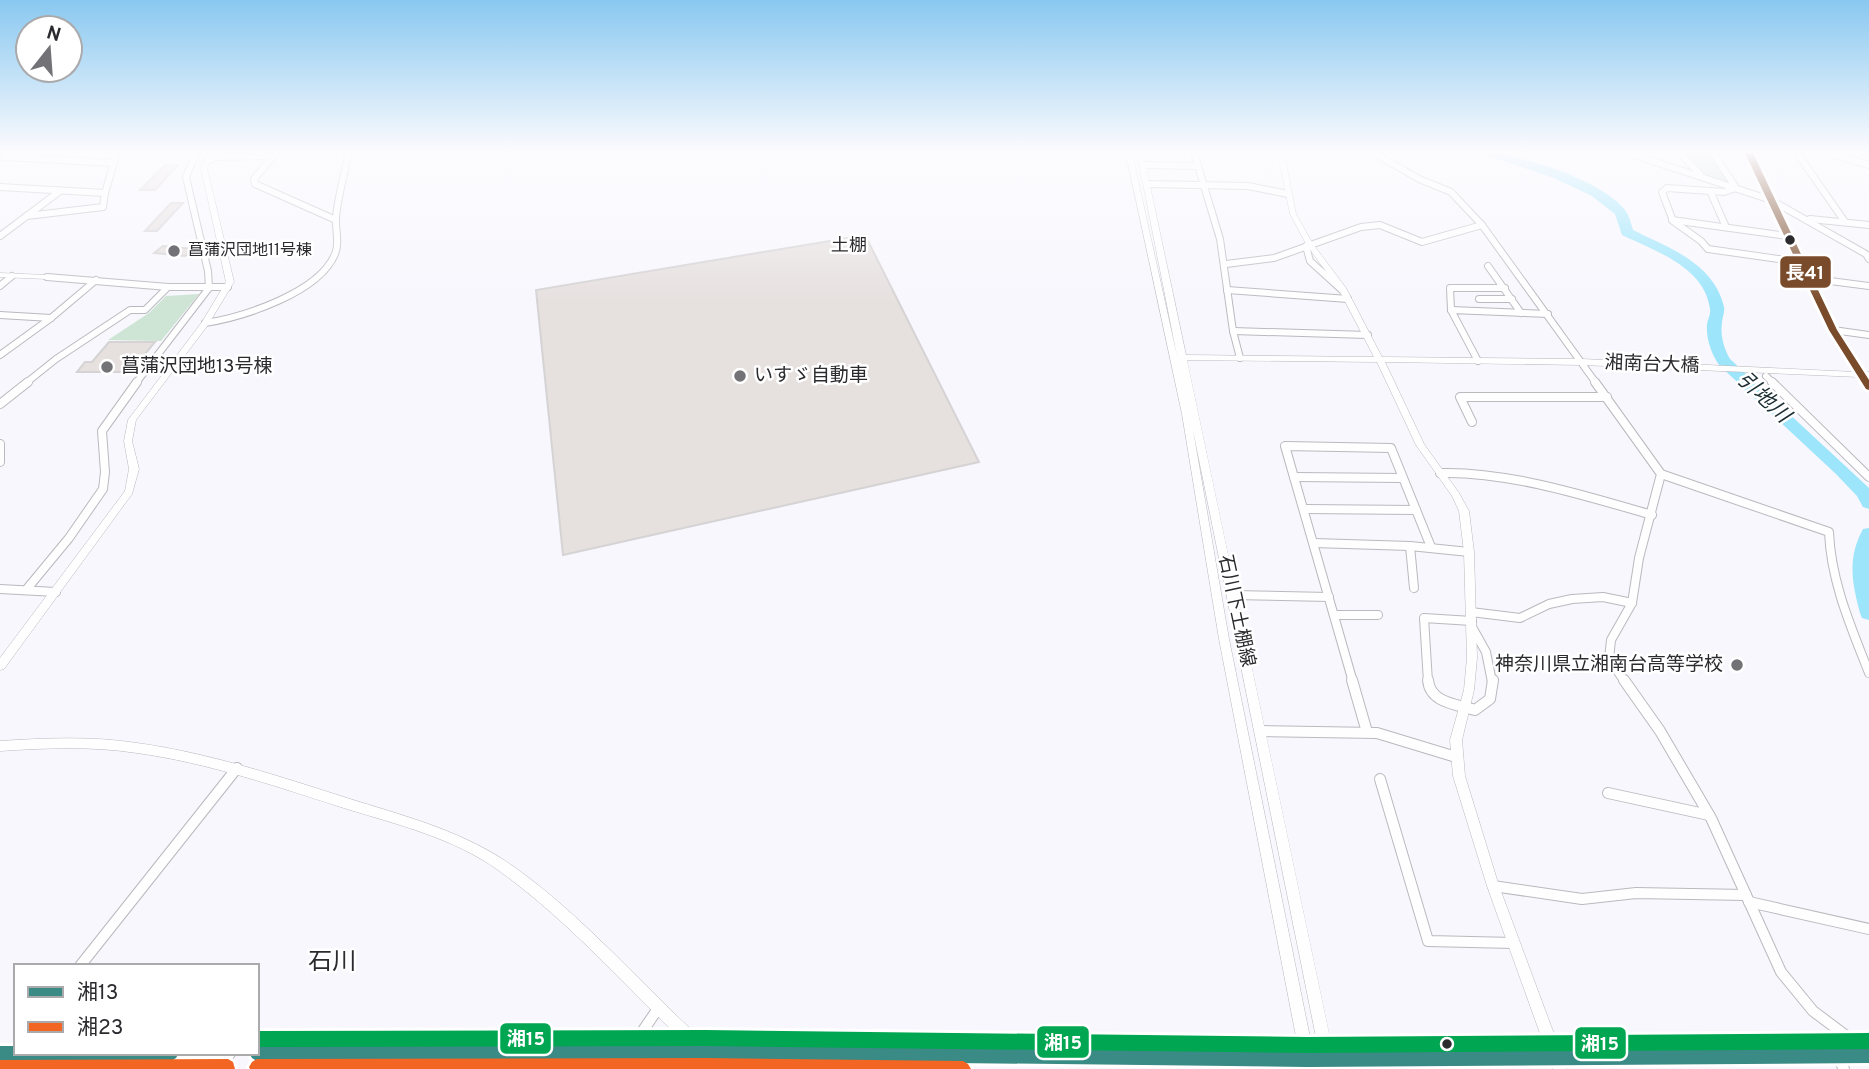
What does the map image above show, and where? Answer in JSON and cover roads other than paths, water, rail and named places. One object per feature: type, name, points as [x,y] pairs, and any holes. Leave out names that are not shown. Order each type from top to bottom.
[{"type":"main road","points":[[259,1053],[705,1052],[723,1069]]},
{"type":"street","points":[[0,236],[44,203]]},
{"type":"street","points":[[27,216],[103,207],[104,203]]},
{"type":"street","points":[[26,590],[69,538],[103,489],[106,480],[100,438],[105,423],[209,288],[208,271],[192,203]]},
{"type":"street","points":[[0,666],[129,492],[134,469],[128,440],[132,419],[205,323],[228,287],[231,276],[212,203]]},
{"type":"street","points":[[297,203],[336,220]]},
{"type":"street","points":[[205,323],[237,316],[316,278],[329,265],[338,248],[336,220],[339,203]]},
{"type":"street","name":"石川下土棚線","points":[[1139,203],[1179,357],[1232,595],[1329,1064]]},
{"type":"street","name":"石川下土棚線","points":[[1150,203],[1179,357],[1224,639],[1308,1064]]},
{"type":"street","points":[[1208,203],[1226,264],[1233,331],[1240,358]]},
{"type":"street","points":[[1290,203],[1308,245],[1346,296],[1368,335],[1420,445],[1464,511],[1472,620],[1471,672],[1458,730],[1456,757],[1459,776],[1493,886],[1558,1062]]},
{"type":"street","points":[[1461,203],[1482,225],[1548,314],[1661,474],[1829,532],[1830,554],[1841,602],[1869,673]]},
{"type":"street","points":[[1666,203],[1677,226],[1702,240],[1707,249],[1800,262]]},
{"type":"street","points":[[1715,203],[1726,228]]},
{"type":"street","points":[[1772,203],[1833,330],[1864,375],[1869,387]]},
{"type":"street","points":[[1777,203],[1807,218],[1868,256]]},
{"type":"street","points":[[1832,203],[1845,222]]},
{"type":"street","points":[[1807,218],[1869,225]]},
{"type":"street","points":[[1672,220],[1787,236]]},
{"type":"street","points":[[1226,264],[1274,258],[1340,233],[1370,226],[1380,225],[1422,242],[1482,225]]},
{"type":"street","points":[[1488,266],[1521,313]]},
{"type":"street","points":[[0,275],[168,287],[228,287]]},
{"type":"street","points":[[0,285],[12,276]]},
{"type":"street","points":[[1807,278],[1869,286]]},
{"type":"street","points":[[0,355],[51,318],[96,280]]},
{"type":"street","points":[[0,404],[56,359],[130,310],[145,310],[168,287]]},
{"type":"street","points":[[1478,361],[1451,310],[1450,288],[1504,288]]},
{"type":"street","points":[[1227,290],[1346,296]]},
{"type":"street","points":[[1479,299],[1512,299]]},
{"type":"street","points":[[1451,310],[1548,314]]},
{"type":"street","points":[[0,315],[51,318]]},
{"type":"street","points":[[1833,330],[1869,335]]},
{"type":"street","points":[[1233,331],[1368,335]]},
{"type":"street","name":"湘南台大橋","points":[[1179,357],[1582,362],[1765,373],[1864,375]]},
{"type":"street","points":[[1765,373],[1869,477]]},
{"type":"street","points":[[1472,422],[1460,397],[1607,397]]},
{"type":"street","points":[[0,444],[0,462]]},
{"type":"street","points":[[1367,732],[1284,446],[1391,447],[1431,547]]},
{"type":"street","points":[[1440,473],[1474,472],[1596,499],[1651,515]]},
{"type":"street","points":[[1661,474],[1639,558],[1632,603],[1611,640],[1609,659],[1660,731],[1709,815],[1768,947],[1796,993],[1813,1011],[1869,1054]]},
{"type":"street","points":[[1294,477],[1403,478]]},
{"type":"street","points":[[1304,509],[1416,510]]},
{"type":"street","points":[[1314,543],[1431,547],[1469,552]]},
{"type":"street","points":[[1410,547],[1414,588]]},
{"type":"street","points":[[0,589],[56,592]]},
{"type":"street","points":[[1232,595],[1329,597]]},
{"type":"street","points":[[1472,620],[1484,646],[1494,688],[1486,705],[1475,710],[1434,697],[1429,691],[1424,618],[1520,618],[1549,604],[1572,599],[1603,597],[1632,603]]},
{"type":"street","points":[[1334,615],[1378,615]]},
{"type":"street","points":[[1260,731],[1377,733],[1456,757]]},
{"type":"street","points":[[0,746],[66,741],[120,744],[178,752],[436,831],[485,855],[566,920],[657,1010],[705,1052],[1308,1064],[1840,1063],[1869,1054]]},
{"type":"street","points":[[82,964],[237,768]]},
{"type":"street","points":[[1380,779],[1428,941],[1514,943]]},
{"type":"street","points":[[1608,793],[1709,815]]},
{"type":"street","points":[[1493,886],[1582,899],[1636,893],[1747,898],[1869,929]]},
{"type":"street","points":[[628,1054],[657,1010]]},
{"type":"street","points":[[374,1069],[375,1052]]},
{"type":"waterway","name":"引地川","points":[[1612,203],[1620,212],[1627,232],[1685,262],[1707,281],[1718,310],[1714,325],[1717,349],[1724,362],[1842,470],[1864,493],[1869,503]]},
{"type":"waterway","name":"引地川","points":[[1869,534],[1864,543],[1861,563],[1862,583],[1869,613]]},
{"type":"place","name":"菖蒲沢団地11号棟","points":[[174,251]]},
{"type":"place","name":"菖蒲沢団地13号棟","points":[[107,367]]},
{"type":"place","name":"いすゞ自動車","points":[[740,376]]},
{"type":"place","name":"神奈川県立湘南台高等学校","points":[[1737,665]]},
{"type":"district","name":"土棚","points":[[849,246]]},
{"type":"district","name":"石川","points":[[332,963]]}]
